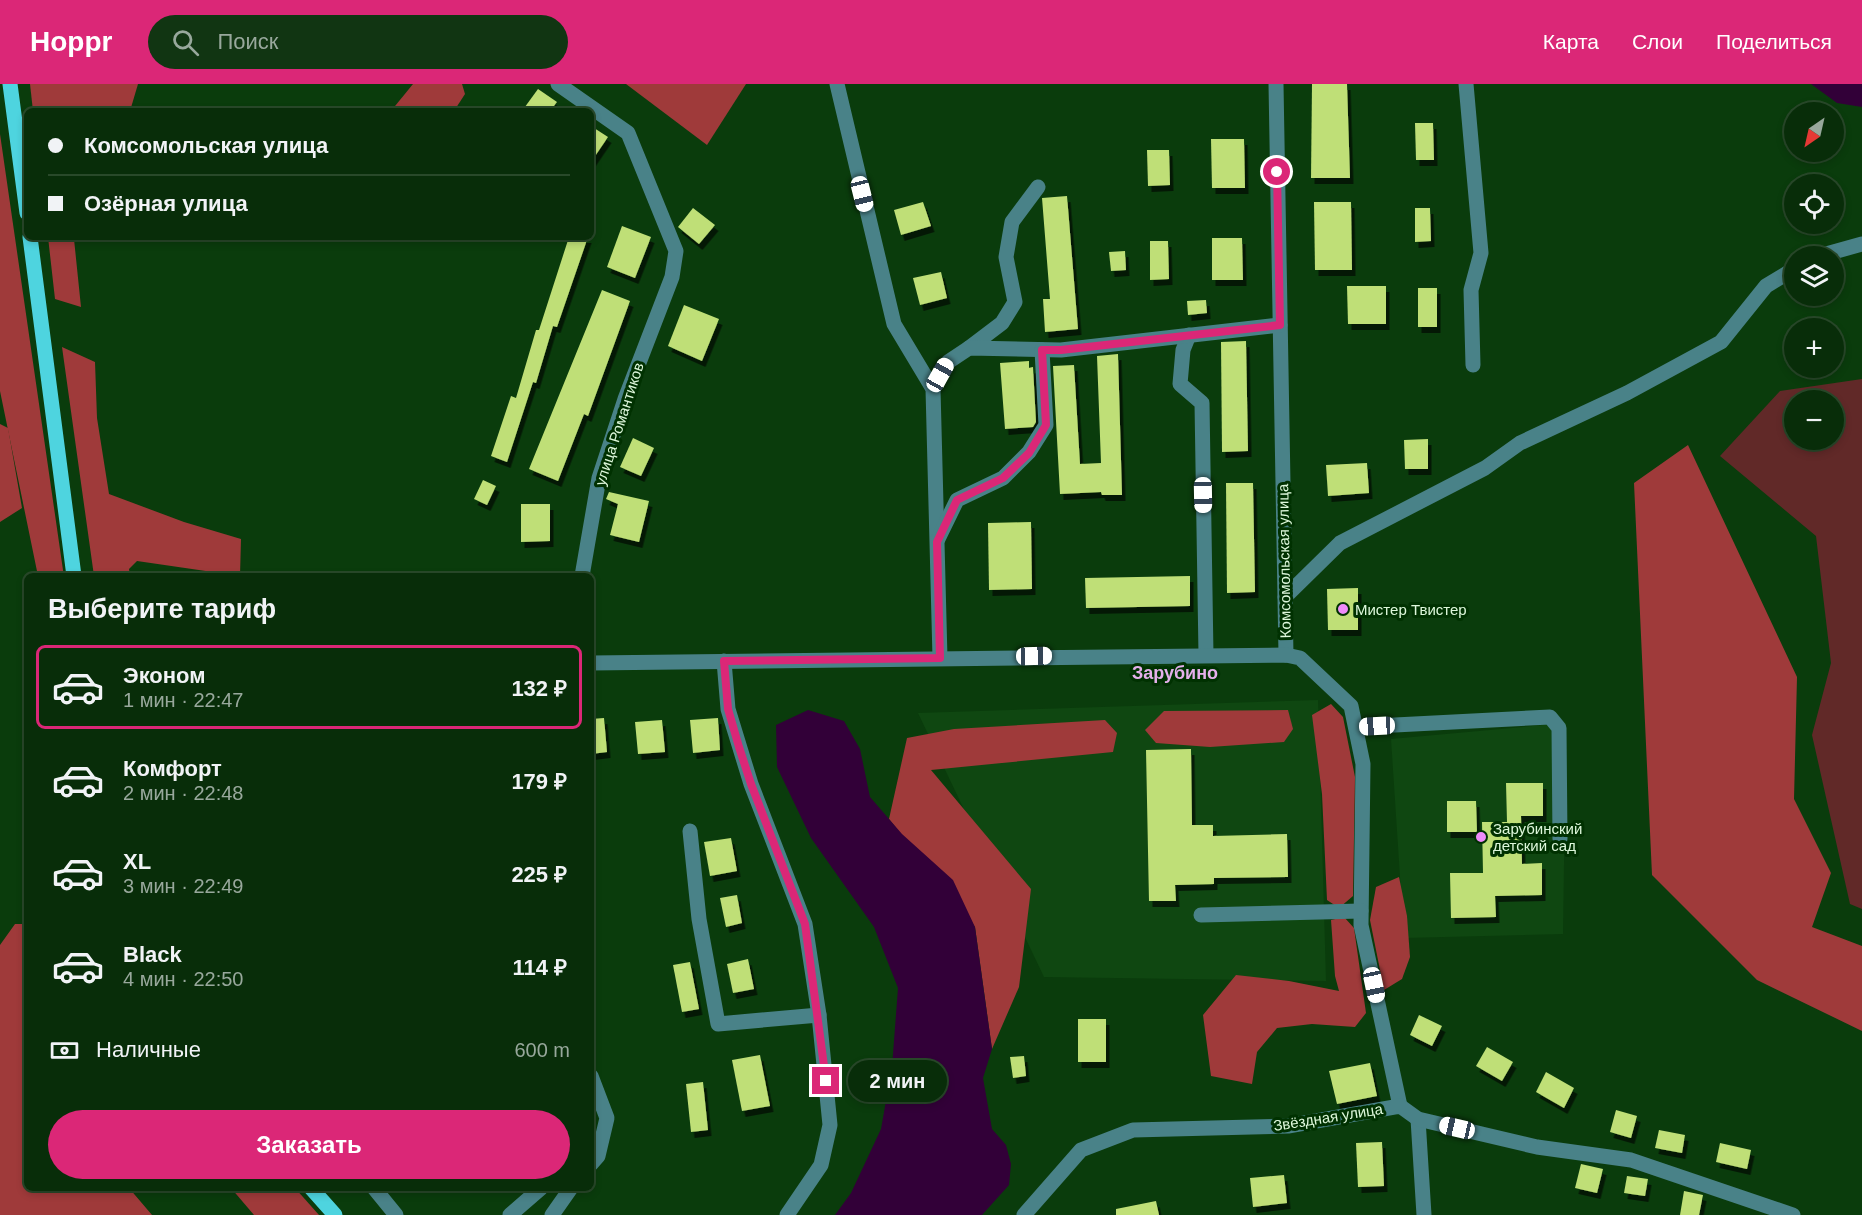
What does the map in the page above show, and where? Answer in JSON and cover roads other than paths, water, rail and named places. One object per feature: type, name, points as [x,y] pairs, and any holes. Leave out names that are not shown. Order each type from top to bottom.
[{"type":"main road","points":[[10,84],[24,190]]},
{"type":"main road","points":[[30,240],[74,573]]},
{"type":"main road","points":[[315,1191],[335,1215]]},
{"type":"street","name":"улица Романтиков","points":[[558,84],[592,108]]},
{"type":"street","points":[[837,84],[894,324],[933,389],[940,658]]},
{"type":"street","name":"Комсомольская улица","points":[[1275,84],[1286,655],[1300,658],[1352,706],[1363,764],[1361,925],[1400,1106]]},
{"type":"street","points":[[1466,84],[1481,253],[1471,290],[1473,365]]},
{"type":"street","name":"улица Романтиков","points":[[583,573],[599,478],[625,399],[672,277],[676,251],[628,133],[594,109]]},
{"type":"street","points":[[933,389],[948,362],[1002,323],[1015,302],[1006,257],[1012,222],[1038,187]]},
{"type":"street","points":[[1844,249],[1862,244]]},
{"type":"street","points":[[1285,597],[1340,543],[1485,468],[1520,443],[1627,393],[1721,342],[1766,286],[1784,275]]},
{"type":"street","points":[[969,348],[1061,350],[1280,325]]},
{"type":"street","points":[[1189,335],[1183,350],[1180,384],[1202,403],[1206,655]]},
{"type":"street","points":[[937,542],[957,500],[1003,478],[1029,453],[1046,425],[1042,350]]},
{"type":"street","points":[[594,663],[1286,655]]},
{"type":"street","points":[[724,661],[728,709],[741,752],[805,924],[819,1015],[830,1125],[821,1165],[788,1215]]},
{"type":"street","points":[[1356,727],[1550,717],[1559,728],[1560,839]]},
{"type":"street","points":[[690,831],[699,919],[718,1024],[819,1015]]},
{"type":"street","points":[[1201,915],[1361,911]]},
{"type":"street","points":[[594,1084],[607,1118],[598,1156],[594,1161]]},
{"type":"street","name":"Звёздная улица","points":[[1024,1215],[1081,1150],[1133,1130],[1288,1126],[1400,1106],[1418,1119],[1537,1147],[1631,1160],[1792,1215]]},
{"type":"street","points":[[1418,1119],[1424,1215]]},
{"type":"street","points":[[376,1191],[396,1215]]},
{"type":"street","points":[[510,1215],[538,1191]]},
{"type":"street","points":[[552,1215],[566,1191]]},
{"type":"place","name":"Мистер Твистер","points":[[1343,609]]},
{"type":"place","name":"Зарубинский детский сад","points":[[1481,837]]},
{"type":"district","name":"Зарубино","points":[[1175,673]]}]
